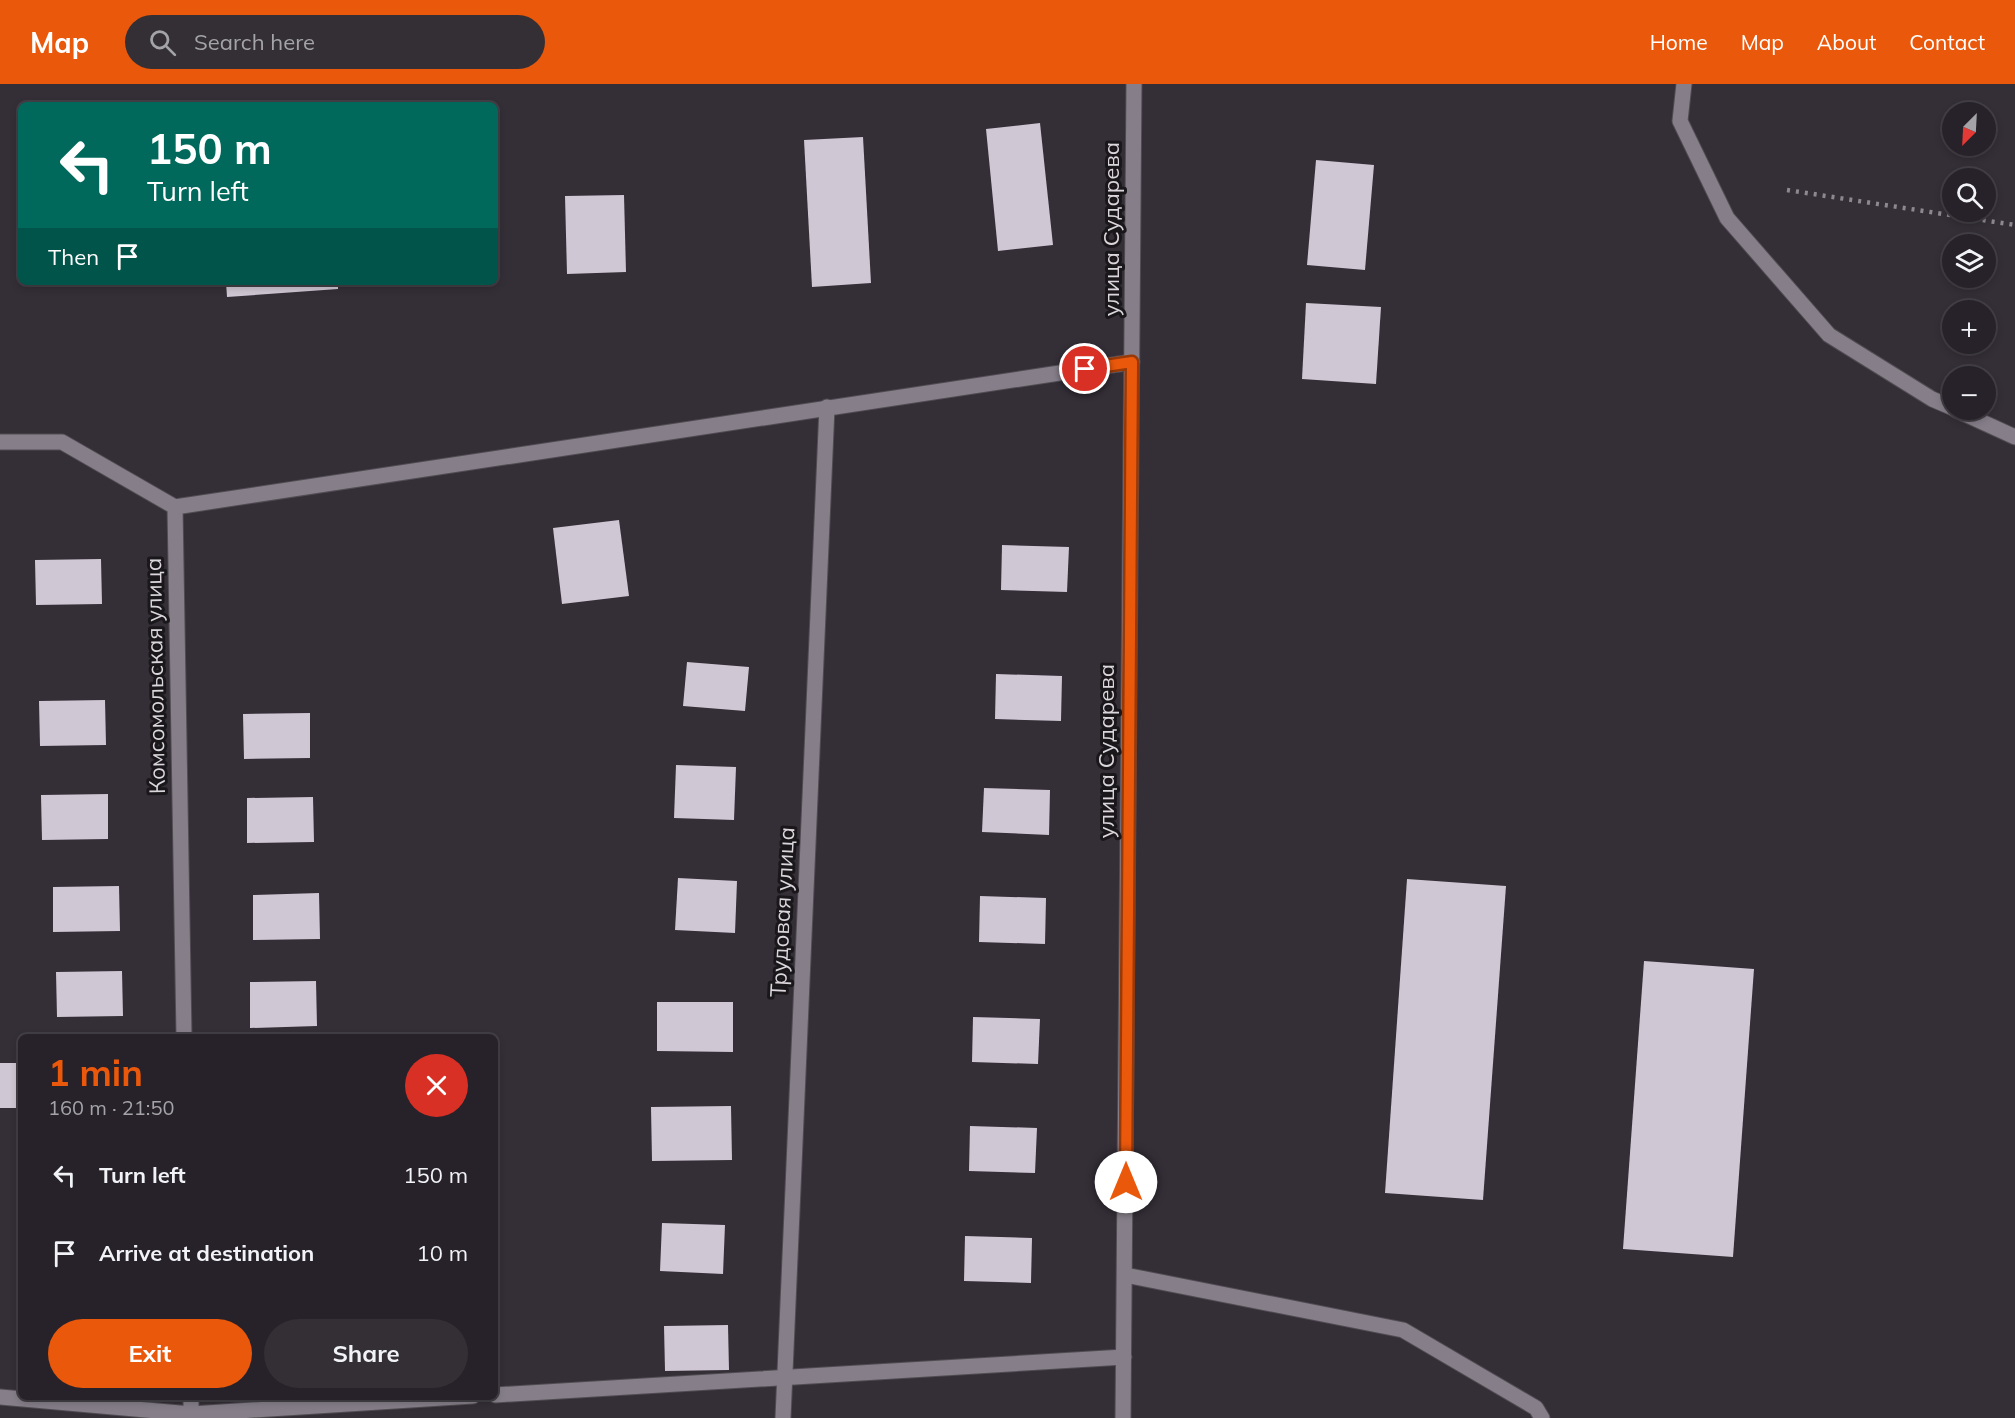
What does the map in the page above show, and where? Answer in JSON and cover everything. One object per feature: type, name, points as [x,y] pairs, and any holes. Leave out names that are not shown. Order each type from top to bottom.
[{"type":"street","name":"улица Сударева","points":[[1123,1418],[1134,84]]},
{"type":"street","points":[[1684,84],[1680,121],[1728,218],[1829,336],[1942,404]]},
{"type":"street","points":[[0,442],[62,442],[175,507],[1132,362]]},
{"type":"street","name":"Трудовая улица","points":[[783,1418],[827,407]]},
{"type":"street","points":[[1978,420],[2015,437]]},
{"type":"street","name":"Комсомольская улица","points":[[175,507],[184,1034]]},
{"type":"street","points":[[1125,1275],[1403,1330],[1536,1408],[1542,1418]]},
{"type":"street","points":[[498,1395],[1124,1357]]},
{"type":"street","points":[[0,1397],[18,1399]]},
{"type":"street","points":[[30,1400],[191,1416],[417,1400]]},
{"type":"street","points":[[191,1400],[191,1416]]},
{"type":"building","points":[[1040,123],[1053,245],[998,251],[986,129]]},
{"type":"building","points":[[863,137],[871,283],[812,287],[804,140]]},
{"type":"building","points":[[1316,160],[1374,165],[1365,270],[1307,265]]},
{"type":"building","points":[[624,195],[626,272],[567,274],[565,196]]},
{"type":"building","points":[[226,285],[338,285],[338,289],[227,297]]},
{"type":"building","points":[[388,285],[436,285],[388,287]]},
{"type":"building","points":[[1306,303],[1381,307],[1376,384],[1302,379]]},
{"type":"building","points":[[619,520],[629,596],[562,604],[553,528]]},
{"type":"building","points":[[1002,545],[1069,547],[1067,592],[1001,590]]},
{"type":"building","points":[[101,559],[102,604],[36,605],[35,560]]},
{"type":"building","points":[[687,662],[749,667],[745,711],[683,706]]},
{"type":"building","points":[[996,674],[1062,676],[1061,721],[995,719]]},
{"type":"building","points":[[105,700],[106,745],[40,746],[39,701]]},
{"type":"building","points":[[310,713],[310,758],[244,759],[243,714]]},
{"type":"building","points":[[676,765],[736,767],[734,820],[674,818]]},
{"type":"building","points":[[984,788],[1050,790],[1049,835],[982,832]]},
{"type":"building","points":[[108,794],[108,839],[42,840],[41,795]]},
{"type":"building","points":[[313,797],[314,842],[247,843],[247,798]]},
{"type":"building","points":[[678,878],[737,881],[735,933],[675,930]]},
{"type":"building","points":[[1407,879],[1506,886],[1483,1200],[1385,1193]]},
{"type":"building","points":[[119,886],[120,931],[53,932],[53,887]]},
{"type":"building","points":[[319,893],[320,939],[253,940],[253,895]]},
{"type":"building","points":[[980,896],[1046,898],[1045,944],[979,942]]},
{"type":"building","points":[[1644,961],[1754,969],[1733,1257],[1623,1249]]},
{"type":"building","points":[[122,971],[123,1016],[57,1017],[56,972]]},
{"type":"building","points":[[316,981],[317,1026],[250,1028],[250,982]]},
{"type":"building","points":[[657,1002],[733,1002],[733,1052],[657,1051]]},
{"type":"building","points":[[973,1017],[1040,1019],[1038,1064],[972,1062]]},
{"type":"building","points":[[0,1063],[18,1063],[18,1108],[0,1108]]},
{"type":"building","points":[[731,1106],[732,1160],[652,1161],[651,1107]]},
{"type":"building","points":[[970,1126],[1037,1128],[1035,1173],[969,1171]]},
{"type":"building","points":[[662,1223],[725,1225],[723,1274],[660,1271]]},
{"type":"building","points":[[965,1236],[1032,1238],[1031,1283],[964,1281]]},
{"type":"building","points":[[728,1325],[729,1370],[665,1371],[664,1326]]},
{"type":"railway","points":[[1787,190],[2015,225]]},
{"type":"route","points":[[1085,369],[1132,362],[1126,1182]]}]
